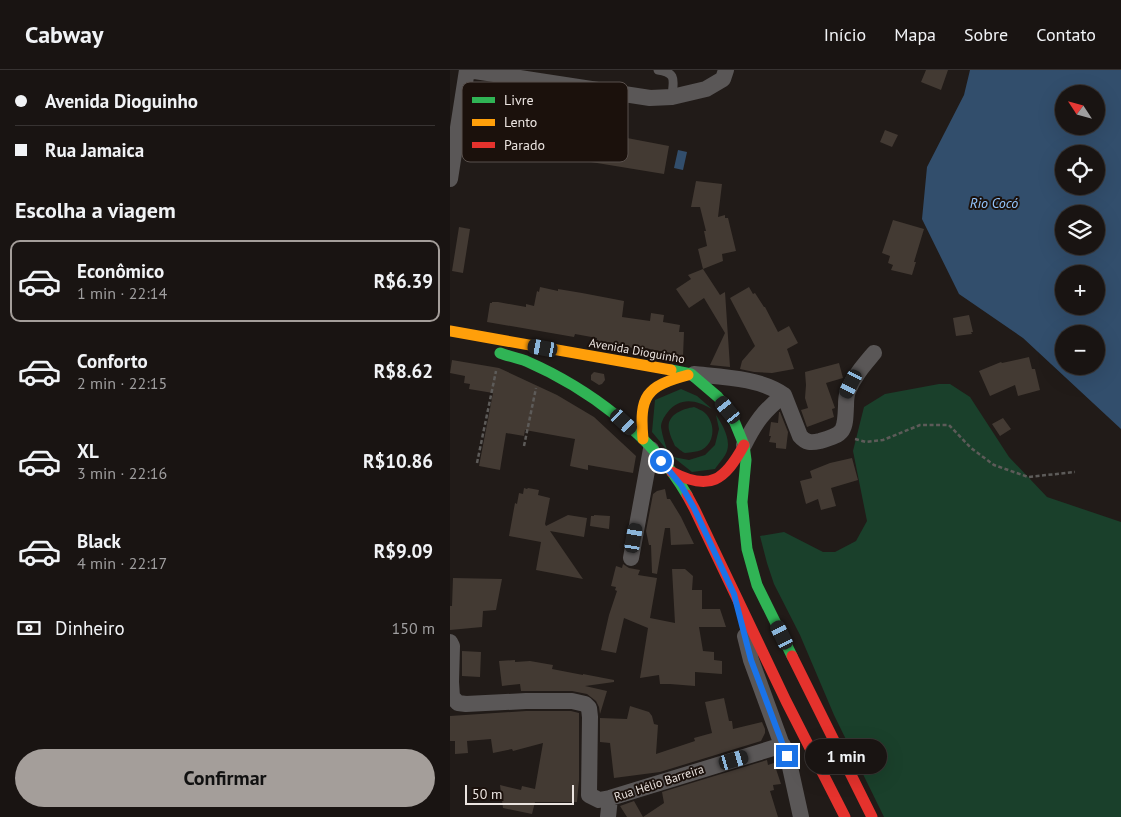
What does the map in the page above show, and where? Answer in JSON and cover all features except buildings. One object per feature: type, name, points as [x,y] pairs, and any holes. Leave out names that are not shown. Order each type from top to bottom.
[{"type":"main road","name":"Avenida Dioguinho","points":[[450,331],[691,374],[718,397],[728,410],[744,445],[746,460],[742,502],[747,549],[757,585],[872,817]]},
{"type":"main road","points":[[496,352],[540,368],[603,405],[647,444],[672,472],[694,508],[786,701],[845,817]]},
{"type":"main road","points":[[647,444],[641,414],[646,397],[662,382],[691,374]]},
{"type":"main road","points":[[672,472],[687,480],[696,482],[704,483],[715,480],[733,463],[744,445]]},
{"type":"street","points":[[468,70],[546,82]]},
{"type":"street","points":[[628,95],[650,98],[672,97],[706,89],[723,79],[726,70]]},
{"type":"street","points":[[450,179],[462,106]]},
{"type":"street","points":[[691,374],[735,378],[772,388],[784,395],[800,436],[805,441],[812,443],[835,437],[843,430],[846,393],[856,374],[874,353]]},
{"type":"street","points":[[744,445],[758,419],[784,395]]},
{"type":"street","points":[[631,558],[647,444]]},
{"type":"street","points":[[734,594],[751,660],[790,766],[801,817]]},
{"type":"street","points":[[450,642],[452,646],[451,682],[454,704],[535,701],[572,701],[585,704],[589,708],[590,717],[589,795],[598,800],[610,798]]},
{"type":"street","name":"Rua Hélio Barreira","points":[[608,817],[610,798],[783,745]]},
{"type":"lane","points":[[658,70],[671,75],[673,79],[672,97]]},
{"type":"path","points":[[477,463],[496,352]]},
{"type":"path","points":[[524,446],[540,368]]},
{"type":"path","points":[[838,435],[866,442],[883,440],[920,425],[949,425],[971,448],[994,464],[1028,477],[1075,472]]},
{"type":"green space","points":[[939,384],[950,384],[970,397],[1009,457],[1047,497],[1121,522],[1121,817],[884,817],[834,715],[800,635],[774,584],[760,536],[784,532],[823,552],[835,552],[856,541],[867,521],[853,451],[864,407],[885,394]]},
{"type":"green space","points":[[681,389],[697,396],[712,409],[700,403],[688,401],[677,404],[672,408],[665,416],[661,425],[667,450],[652,432],[655,400]]},
{"type":"green space","points":[[694,407],[704,412],[709,418],[712,424],[712,437],[706,447],[700,451],[685,453],[675,446],[670,434],[669,425],[670,420],[676,414]]},
{"type":"green space","points":[[716,415],[727,437],[728,446],[726,453],[715,469],[692,472],[673,457],[689,460],[705,455],[715,445],[719,429]]},
{"type":"water","name":"Rio Cocó","points":[[970,70],[1121,70],[1121,429],[1063,375],[1105,375],[1105,325],[1055,325],[1055,368],[1023,338],[959,294],[922,219],[927,167],[964,95]]},
{"type":"water","points":[[678,150],[687,152],[683,170],[674,168]]},
{"type":"traffic: fast","points":[[500,353],[526,361],[549,372],[573,385],[617,416],[656,453],[673,473],[687,495]]},
{"type":"traffic: fast","points":[[671,370],[691,374],[718,397],[735,423],[744,445],[746,460],[742,502],[747,549],[757,585],[792,656]]},
{"type":"traffic: slow","points":[[450,331],[671,370]]},
{"type":"traffic: slow","points":[[643,439],[642,412],[648,395],[663,384],[688,375]]},
{"type":"traffic: jam","points":[[672,472],[697,481],[715,479],[730,467],[744,445]]},
{"type":"traffic: jam","points":[[687,495],[786,701],[845,817]]},
{"type":"traffic: jam","points":[[792,656],[872,817]]},
{"type":"route","points":[[661,461],[672,472],[694,508],[734,594],[751,660],[787,756]]}]
